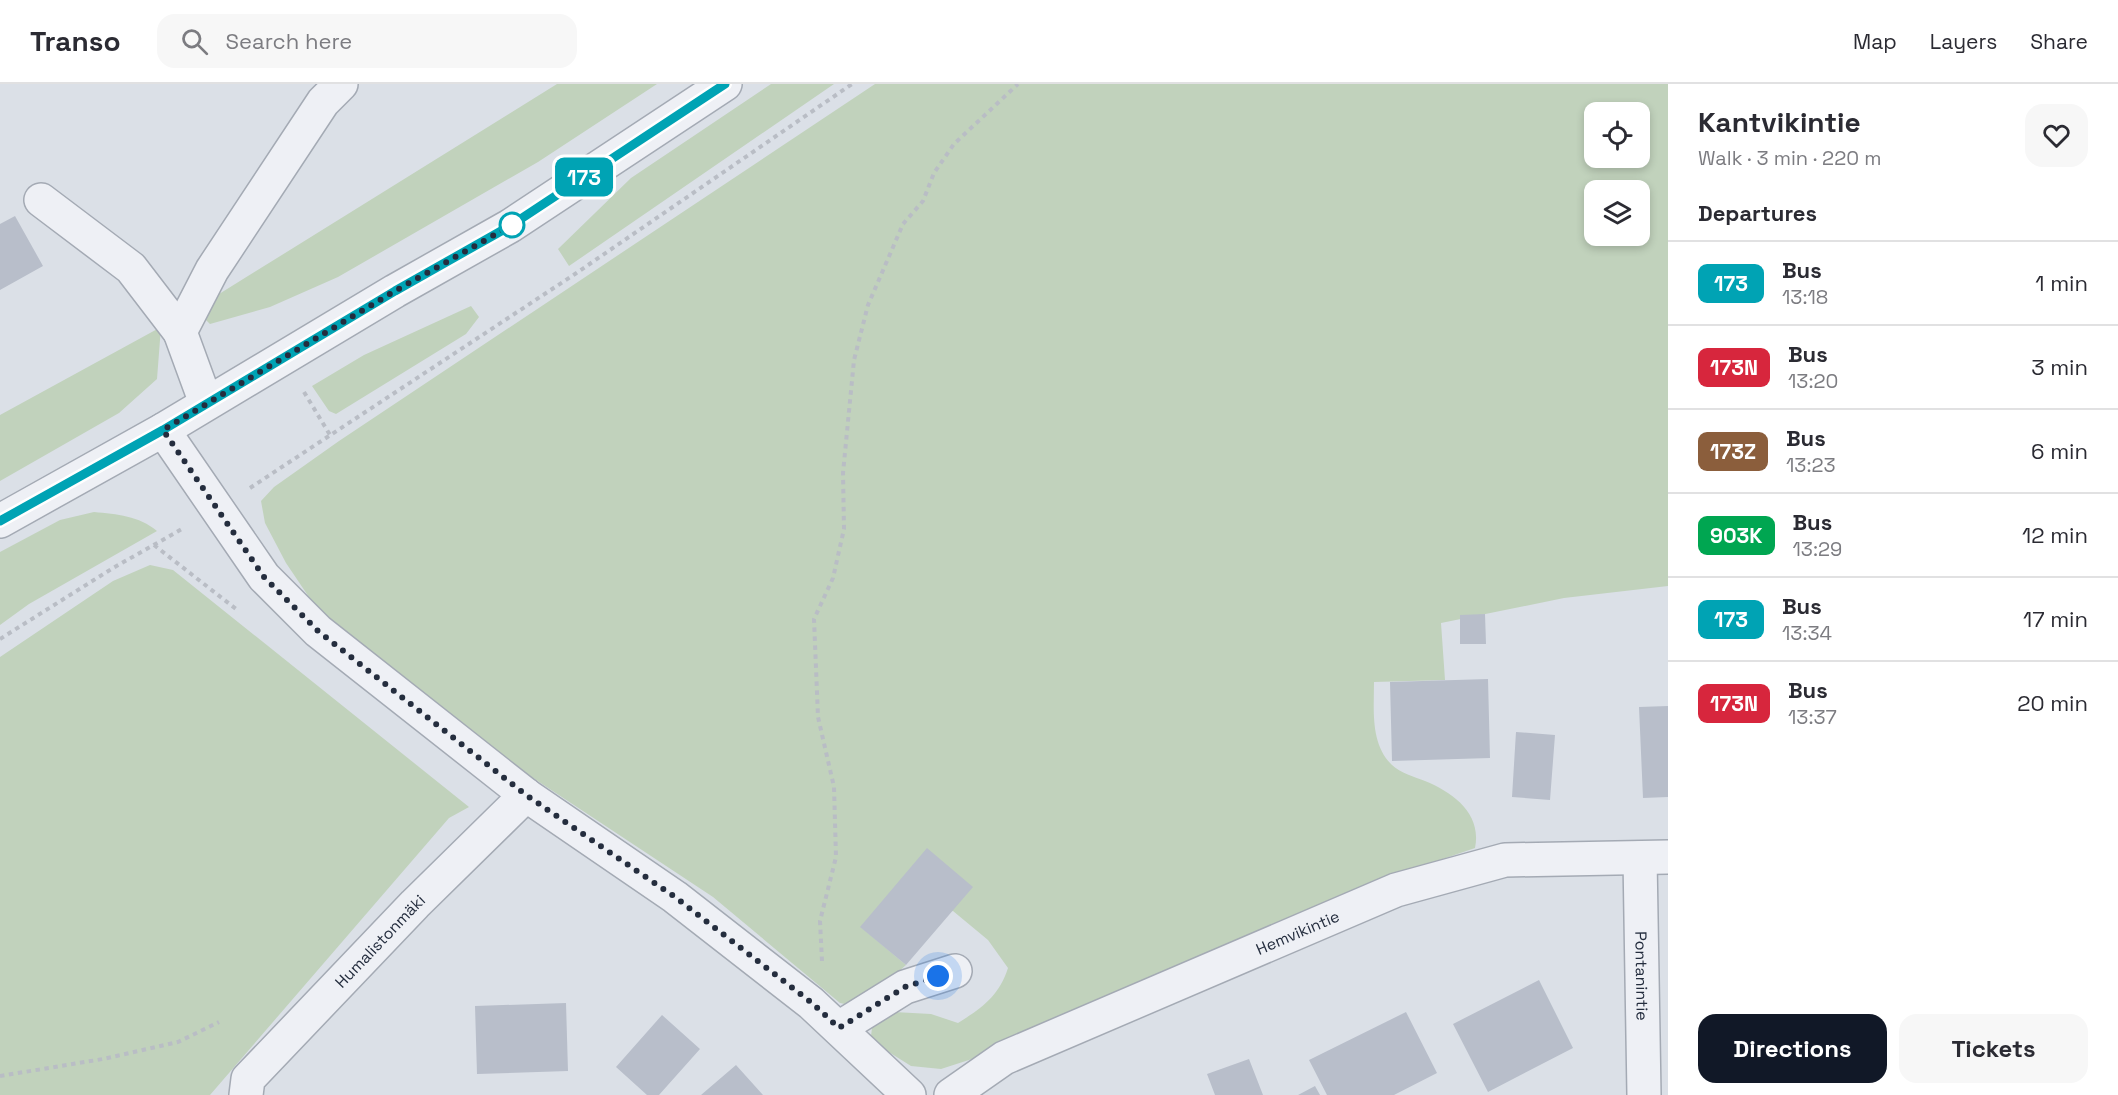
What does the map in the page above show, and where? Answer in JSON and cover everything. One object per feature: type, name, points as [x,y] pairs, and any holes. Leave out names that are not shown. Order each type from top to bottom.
[{"type":"street","points":[[180,332],[212,270],[324,102],[341,84]]},
{"type":"street","points":[[0,521],[163,430],[510,226],[725,84]]},
{"type":"street","points":[[41,200],[131,268],[180,332],[206,404]]},
{"type":"street","points":[[163,430],[264,577],[318,631],[526,795],[675,897],[812,1003],[909,1095]]},
{"type":"street","name":"Humalistonmäki","points":[[246,1095],[248,1079],[415,904],[526,795]]},
{"type":"street","name":"Hemvikintie","points":[[951,1095],[1004,1058],[1396,890],[1506,860],[1654,857]]},
{"type":"street","name":"Pontanintie","points":[[1644,1095],[1654,857]]},
{"type":"street","points":[[839,1028],[905,987],[955,971]]},
{"type":"path","points":[[0,639],[113,568],[216,510],[575,274],[852,84]]},
{"type":"path","points":[[812,1003],[822,961],[820,921],[836,857],[834,787],[818,717],[814,619],[833,578],[844,529],[843,473],[854,360],[868,305],[903,224],[923,201],[934,173],[954,144],[1018,84]]},
{"type":"path","points":[[0,1076],[103,1059],[178,1042],[219,1022]]},
{"type":"green space","points":[[557,84],[657,84],[538,162],[338,277],[270,307],[210,324],[195,309]]},
{"type":"green space","points":[[771,84],[834,84],[569,266],[558,249],[631,178]]},
{"type":"green space","points":[[875,84],[1668,84],[1668,586],[1564,598],[1441,623],[1445,680],[1374,682],[1375,726],[1385,757],[1399,770],[1436,786],[1464,806],[1474,825],[1475,848],[1355,889],[975,1058],[941,1069],[911,1066],[876,1044],[871,1036],[872,1028],[879,1020],[894,1012],[931,1014],[958,1023],[975,1012],[995,994],[1008,968],[988,940],[953,911],[861,927],[906,965],[871,996],[854,1006],[840,1003],[713,897],[527,774],[370,660],[317,609],[286,563],[265,523],[261,501],[274,487],[339,441]]},
{"type":"green space","points":[[471,306],[479,317],[466,334],[336,414],[329,411],[312,386],[364,355]]},
{"type":"green space","points":[[161,327],[157,379],[119,413],[0,481],[0,415]]},
{"type":"green space","points":[[94,512],[135,519],[157,531],[29,604],[0,625],[0,552],[60,520]]},
{"type":"green space","points":[[150,565],[173,570],[469,807],[449,818],[210,1095],[0,1095],[0,657],[113,581]]},
{"type":"building","points":[[15,216],[43,266],[0,290],[0,224]]},
{"type":"building","points":[[1485,614],[1486,644],[1460,644],[1460,615]]},
{"type":"building","points":[[1488,679],[1490,758],[1392,761],[1390,682]]},
{"type":"building","points":[[1668,706],[1668,797],[1643,798],[1639,707]]},
{"type":"building","points":[[1516,732],[1555,735],[1550,800],[1512,797]]},
{"type":"building","points":[[927,848],[973,887],[906,965],[860,927]]},
{"type":"building","points":[[1539,980],[1573,1048],[1488,1092],[1453,1024]]},
{"type":"building","points":[[566,1003],[568,1071],[477,1074],[475,1006]]},
{"type":"building","points":[[1406,1012],[1437,1073],[1394,1095],[1327,1095],[1309,1060]]},
{"type":"building","points":[[662,1015],[700,1049],[659,1095],[647,1095],[616,1067]]},
{"type":"building","points":[[1249,1059],[1263,1095],[1215,1095],[1207,1074]]},
{"type":"building","points":[[736,1065],[763,1095],[701,1095]]},
{"type":"building","points":[[1315,1086],[1320,1095],[1298,1095]]},
{"type":"bus line","name":"173","points":[[0,521],[163,430],[395,291],[510,226],[725,84]]},
{"type":"route","points":[[512,225],[395,291],[163,430],[264,577],[318,631],[369,674],[526,795],[675,897],[812,1003],[839,1028],[905,987],[938,976]]}]
